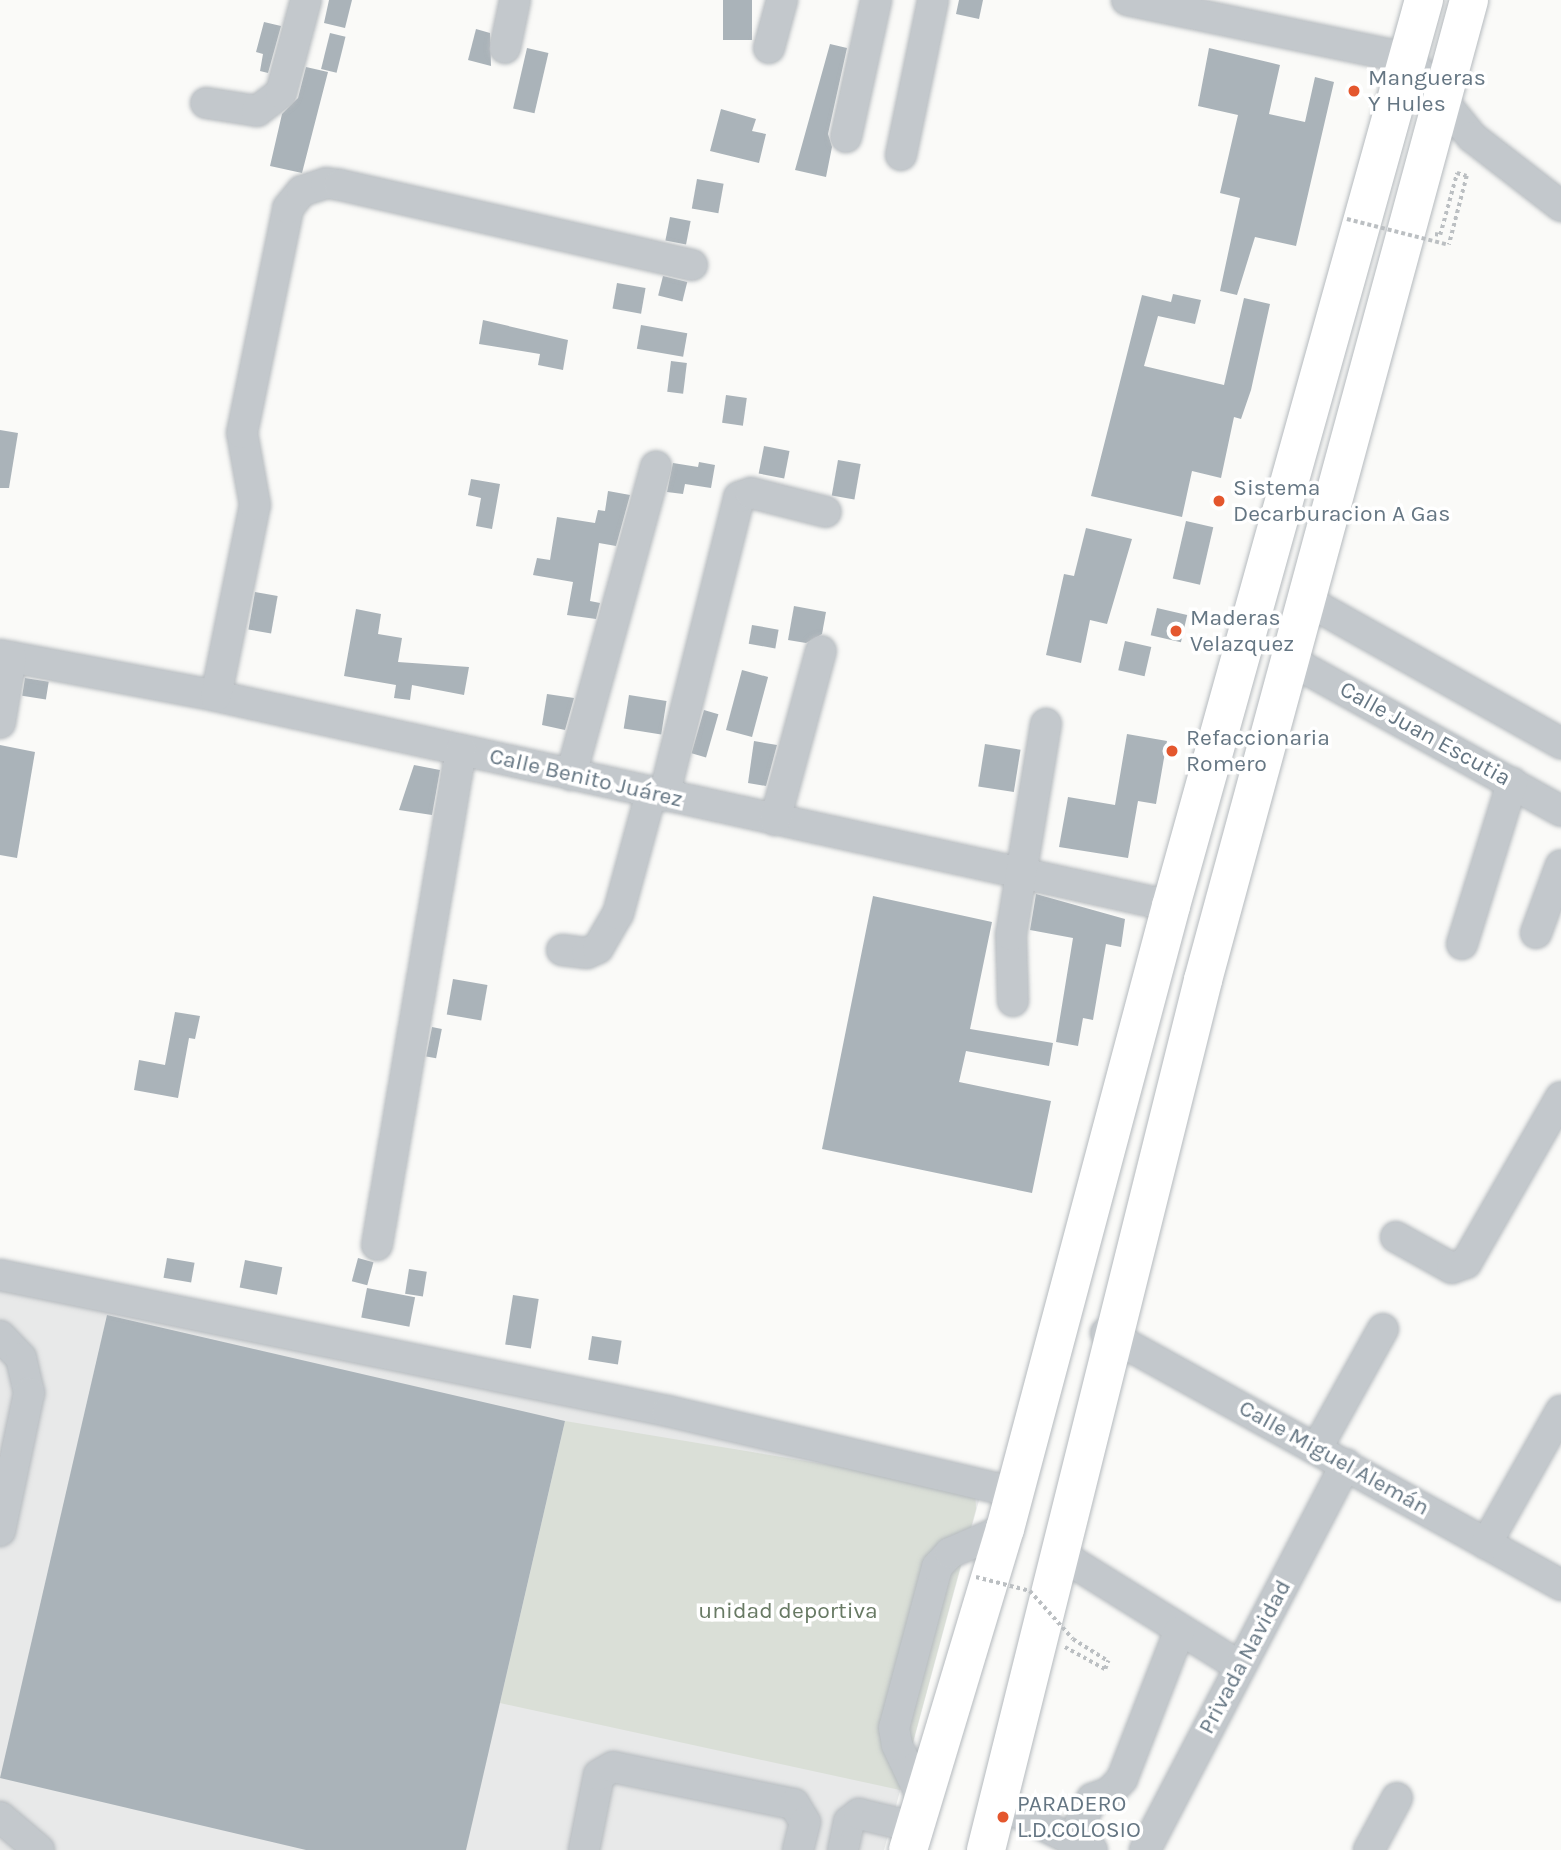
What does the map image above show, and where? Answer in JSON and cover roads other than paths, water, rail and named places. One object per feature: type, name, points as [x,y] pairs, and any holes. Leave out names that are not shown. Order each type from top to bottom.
[{"type":"main road","points":[[918,1831],[934,1760],[1005,1529],[1171,906],[1424,0]]},
{"type":"main road","points":[[986,1850],[1042,1634],[1114,1327],[1304,599],[1469,0]]},
{"type":"main road","points":[[966,1850],[1057,1509],[1114,1327]]},
{"type":"main road","points":[[918,1831],[937,1796],[934,1760]]},
{"type":"street","points":[[206,103],[257,111],[273,102],[293,60],[306,0]]},
{"type":"street","points":[[505,47],[514,0]]},
{"type":"street","points":[[769,48],[782,0]]},
{"type":"street","points":[[846,137],[876,0]]},
{"type":"street","points":[[901,155],[933,0]]},
{"type":"street","points":[[1127,0],[1169,4],[1408,58],[1486,150],[1561,206]]},
{"type":"street","points":[[216,696],[255,505],[242,433],[288,208],[302,191],[326,183],[340,185],[692,265]]},
{"type":"street","points":[[571,775],[656,466]]},
{"type":"street","points":[[562,950],[587,953],[598,948],[618,914],[657,794],[734,505],[751,493],[826,512]]},
{"type":"street","points":[[1304,599],[1561,743]]},
{"type":"street","points":[[775,820],[821,651]]},
{"type":"street","points":[[0,723],[6,656]]},
{"type":"street","name":"Calle Benito Juárez","points":[[6,656],[216,696],[1171,906]]},
{"type":"street","name":"Calle Juan Escutia","points":[[1289,659],[1561,811]]},
{"type":"street","points":[[1013,1001],[1011,935],[1046,724]]},
{"type":"street","points":[[377,1245],[461,750]]},
{"type":"street","points":[[1462,944],[1512,783]]},
{"type":"street","points":[[1536,933],[1561,865]]},
{"type":"street","points":[[1396,1237],[1452,1268],[1466,1263],[1561,1097]]},
{"type":"street","points":[[0,1275],[668,1411],[1014,1492]]},
{"type":"street","name":"Calle Miguel Alemán","points":[[1114,1327],[1317,1448],[1486,1544],[1559,1579]]},
{"type":"street","points":[[1317,1448],[1383,1329]]},
{"type":"street","points":[[0,1336],[21,1358],[29,1393],[0,1531]]},
{"type":"street","points":[[1486,1544],[1561,1411]]},
{"type":"street","name":"Privada Navidad","points":[[1145,1850],[1346,1464]]},
{"type":"street","points":[[843,1850],[849,1822],[859,1814],[918,1831],[894,1728],[937,1566],[950,1553],[1005,1529]]},
{"type":"street","points":[[1061,1555],[1178,1632],[1239,1666]]},
{"type":"street","points":[[999,1803],[1082,1845],[1092,1799],[1110,1792],[1122,1779],[1178,1632]]},
{"type":"street","points":[[584,1850],[599,1774],[609,1768],[794,1804],[805,1822],[798,1850]]},
{"type":"street","points":[[1369,1850],[1397,1798]]},
{"type":"street","points":[[0,1817],[39,1850]]},
{"type":"place","name":"Mangueras Y Hules","points":[[1354,91]]},
{"type":"place","name":"Sistema Decarburacion A Gas","points":[[1219,501]]},
{"type":"place","name":"Maderas Velazquez","points":[[1176,631]]},
{"type":"place","name":"Refaccionaria Romero","points":[[1172,751]]},
{"type":"place","name":"PARADERO L.D.COLOSIO","points":[[1003,1817]]},
{"type":"park label","name":"unidad deportiva","points":[[788,1611]]}]
